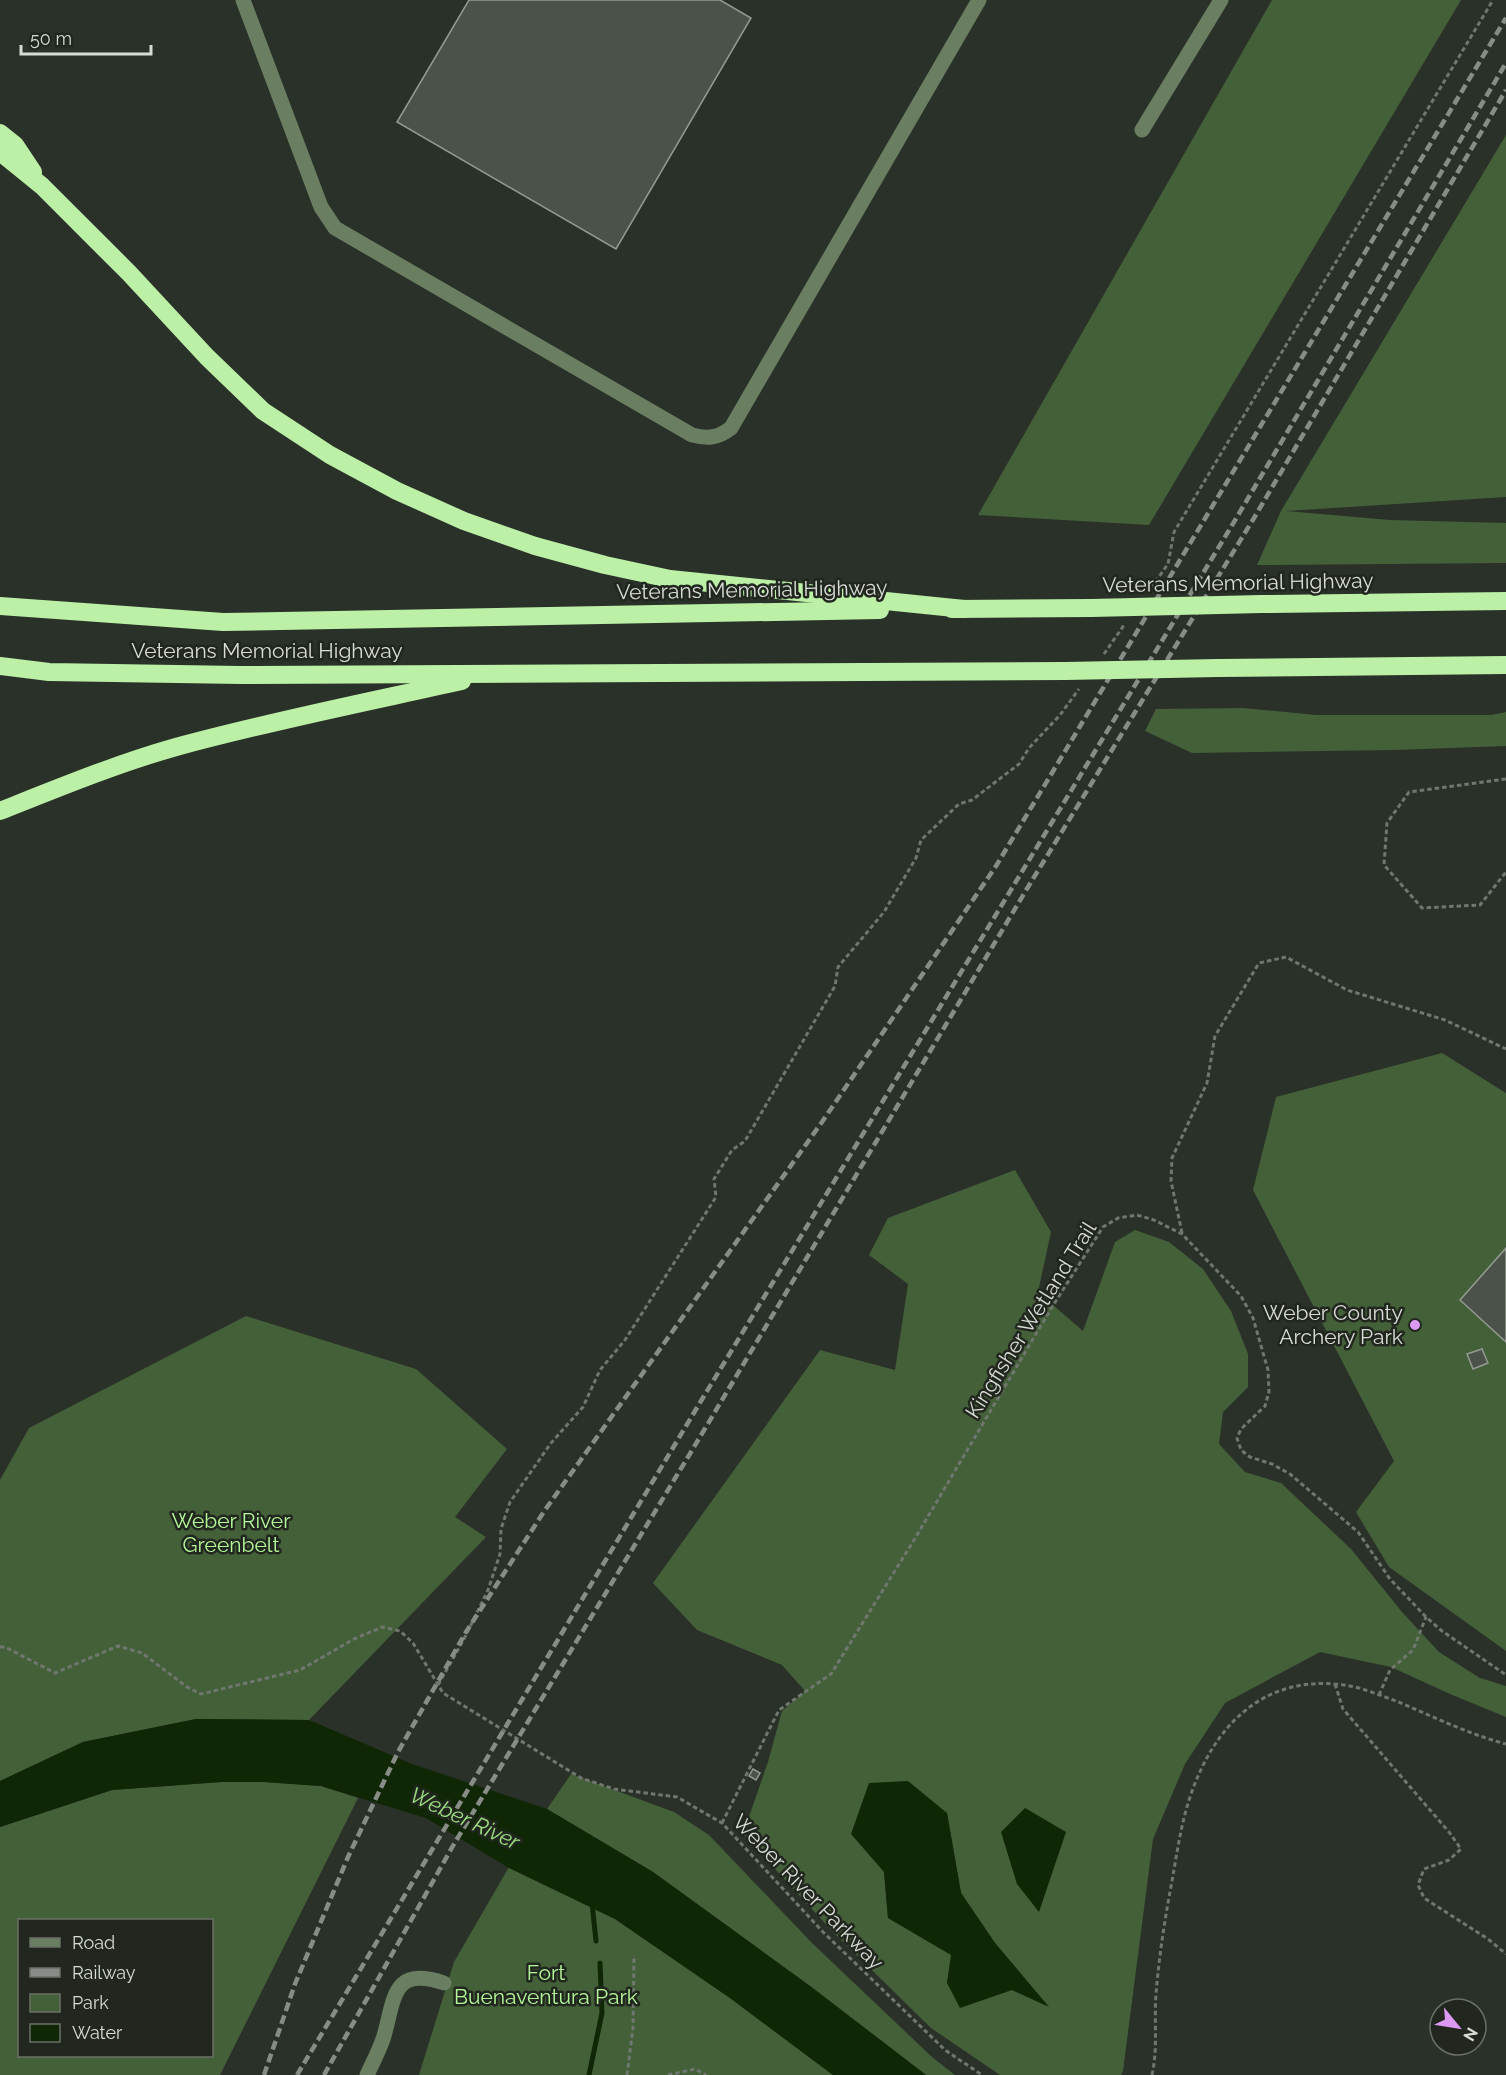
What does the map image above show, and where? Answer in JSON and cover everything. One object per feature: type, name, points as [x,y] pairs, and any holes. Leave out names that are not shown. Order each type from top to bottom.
[{"type":"highway","points":[[0,133],[15,145],[42,186]]},
{"type":"highway","points":[[0,152],[42,186],[129,273],[207,357],[263,411],[330,455],[397,491],[464,520],[535,546],[659,577],[964,609]]},
{"type":"highway","name":"Veterans Memorial Highway","points":[[0,606],[223,622],[1506,601]]},
{"type":"highway","name":"Veterans Memorial Highway","points":[[0,666],[48,672],[204,674],[1065,671],[1506,665]]},
{"type":"highway","points":[[0,811],[90,775],[174,748],[261,725],[499,672]]},
{"type":"street","points":[[243,0],[321,207],[336,228],[692,435],[711,438],[721,436],[731,428],[979,0]]},
{"type":"street","points":[[1142,130],[1221,0]]},
{"type":"street","points":[[367,2075],[383,2039],[394,1995],[408,1980],[420,1976],[444,1983]]},
{"type":"path","points":[[1148,592],[1168,564],[1174,532],[1493,0]]},
{"type":"path","points":[[1101,658],[1128,621]]},
{"type":"path","points":[[438,1685],[488,1590],[500,1554],[501,1529],[510,1502],[551,1443],[583,1407],[600,1370],[625,1340],[716,1197],[714,1179],[732,1150],[746,1141],[835,986],[838,967],[884,912],[916,858],[921,840],[959,804],[972,800],[1019,764],[1029,748],[1060,715],[1081,686]]},
{"type":"path","points":[[1506,779],[1409,792],[1387,823],[1384,865],[1422,908],[1480,905],[1506,872]]},
{"type":"path","points":[[1182,1234],[1171,1181],[1172,1158],[1207,1083],[1215,1036],[1259,963],[1286,957],[1347,990],[1444,1020],[1506,1049]]},
{"type":"path","name":"Kingfisher Wetland Trail","points":[[722,1823],[779,1710],[831,1674],[914,1540],[1052,1307],[1103,1227],[1118,1218],[1137,1215],[1182,1234],[1241,1296],[1253,1318],[1268,1370],[1269,1392],[1265,1406],[1241,1429],[1237,1438],[1241,1450],[1250,1457],[1272,1464],[1290,1474],[1358,1532],[1390,1580],[1426,1617],[1442,1631],[1506,1675]]},
{"type":"path","points":[[1379,1695],[1390,1670],[1413,1650],[1426,1617]]},
{"type":"path","name":"Weber River Parkway","points":[[0,1647],[5,1647],[55,1673],[118,1646],[142,1653],[187,1687],[201,1694],[300,1670],[354,1639],[382,1627],[400,1631],[413,1643],[443,1693],[581,1778],[614,1789],[677,1797],[722,1823],[822,1932],[945,2050],[982,2075]]},
{"type":"path","points":[[1152,2075],[1155,2061],[1156,1994],[1166,1914],[1181,1830],[1202,1768],[1229,1726],[1245,1710],[1281,1689],[1299,1684],[1346,1685],[1379,1695],[1506,1744]]},
{"type":"path","points":[[1335,1684],[1343,1709],[1461,1849],[1449,1860],[1424,1869],[1418,1886],[1424,1898],[1488,1939],[1506,1954]]},
{"type":"path","points":[[627,2075],[633,2028],[634,1955]]},
{"type":"path","points":[[668,2075],[695,2069],[706,2075]]},
{"type":"green space","points":[[1272,0],[1461,0],[1149,525],[978,515]]},
{"type":"green space","points":[[1506,135],[1506,497],[1286,511],[1390,520],[1506,523],[1506,563],[1257,565],[1281,511]]},
{"type":"green space","points":[[1243,708],[1316,715],[1491,715],[1506,712],[1506,746],[1192,753],[1145,731],[1156,709]]},
{"type":"green space","name":"Weber County Archery Park","points":[[1442,1053],[1506,1093],[1506,1651],[1389,1567],[1356,1512],[1394,1461],[1253,1190],[1276,1097]]},
{"type":"green space","points":[[1015,1170],[1051,1232],[1038,1292],[1083,1331],[1115,1242],[1135,1230],[1169,1242],[1203,1269],[1231,1311],[1248,1354],[1248,1387],[1223,1412],[1219,1444],[1245,1472],[1281,1483],[1351,1549],[1402,1612],[1439,1652],[1480,1678],[1506,1686],[1506,1717],[1391,1667],[1320,1652],[1225,1703],[1185,1764],[1153,1839],[1121,2075],[1000,2075],[931,2028],[833,1932],[743,1834],[768,1762],[782,1711],[805,1691],[782,1665],[697,1630],[653,1583],[820,1350],[895,1370],[908,1284],[869,1255],[888,1218]],"holes":[[[947,1813],[961,1893],[995,1943],[1048,2006],[1012,1990],[947,1983],[952,1955],[888,1918],[884,1872]]]},
{"type":"green space","name":"Weber River Greenbelt","points":[[246,1316],[416,1369],[507,1449],[455,1517],[486,1537],[309,1720],[196,1719],[83,1742],[0,1781],[0,1480],[29,1428]]},
{"type":"green space","points":[[571,1774],[674,1812],[709,1835],[812,1943],[932,2057],[955,2075],[926,2075],[810,1986],[653,1872],[547,1809]]},
{"type":"green space","points":[[221,1782],[264,1782],[321,1786],[358,1798],[220,2075],[0,2075],[0,1827],[112,1790]]},
{"type":"green space","name":"Fort Buenaventura Park","points":[[509,1867],[615,1919],[730,1998],[833,2075],[419,2075],[454,1962]]},
{"type":"water","name":"Weber River","points":[[196,1719],[309,1720],[412,1764],[547,1809],[653,1872],[810,1986],[926,2075],[833,2075],[730,1998],[615,1919],[509,1868],[426,1818],[321,1786],[221,1782],[112,1790],[0,1827],[0,1781],[83,1742]]},
{"type":"water","points":[[908,1781],[947,1813],[961,1893],[995,1943],[1049,2007],[1012,1990],[960,2008],[947,1983],[951,1955],[888,1918],[884,1872],[851,1834],[869,1783]]},
{"type":"water","points":[[1025,1808],[1066,1832],[1039,1912],[1017,1884],[1001,1832]]},
{"type":"building","points":[[469,0],[720,0],[751,18],[616,249],[397,122]]},
{"type":"building","points":[[1506,1248],[1506,1342],[1460,1300]]},
{"type":"building","points":[[1482,1349],[1488,1363],[1473,1369],[1467,1354]]},
{"type":"building","points":[[753,1769],[760,1773],[756,1780],[749,1776]]},
{"type":"waterway","points":[[592,1903],[596,1941]]},
{"type":"waterway","points":[[589,2075],[602,2013],[600,1963]]},
{"type":"railway","points":[[264,2075],[295,1984],[348,1857],[398,1752],[466,1632],[545,1510],[822,1122],[996,866],[1506,18]]},
{"type":"railway","points":[[297,2075],[704,1396],[1231,527],[1506,63]]},
{"type":"railway","points":[[324,2075],[454,1844],[1028,887],[1254,518],[1506,90]]},
{"type":"place","name":"Weber County Archery Park","points":[[1415,1325]]}]
